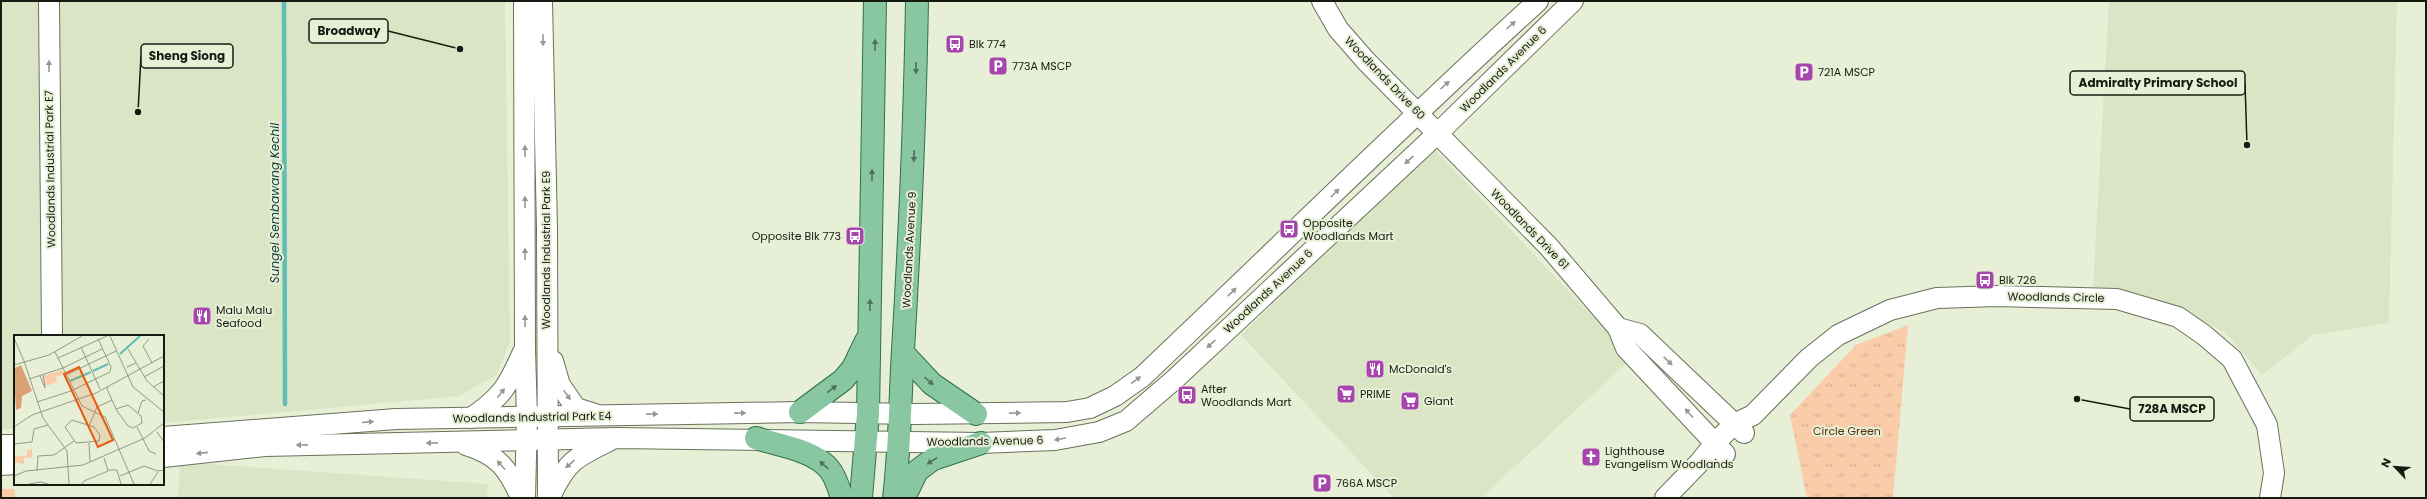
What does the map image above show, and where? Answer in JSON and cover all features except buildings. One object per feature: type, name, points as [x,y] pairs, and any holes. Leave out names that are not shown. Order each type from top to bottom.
[{"type":"main road","points":[[862,498],[868,414],[875,1]]},
{"type":"main road","name":"Woodlands Avenue 9","points":[[894,498],[900,442],[903,353],[912,188],[917,1]]},
{"type":"main road","points":[[800,412],[844,380],[853,368],[869,336]]},
{"type":"main road","points":[[903,353],[936,388],[976,414]]},
{"type":"main road","points":[[756,438],[807,454],[824,463],[834,476],[842,498]]},
{"type":"main road","points":[[904,498],[917,472],[933,459],[981,443]]},
{"type":"street","name":"Woodlands Industrial Park E7","points":[[49,1],[52,335]]},
{"type":"street","name":"Woodlands Industrial Park E9","points":[[524,1],[525,350],[527,416],[525,498]]},
{"type":"street","name":"Woodlands Industrial Park E9","points":[[542,1],[547,228],[546,332],[549,498]]},
{"type":"street","name":"Woodlands Drive 60","points":[[1322,1],[1338,29],[1366,62],[1438,133]]},
{"type":"street","points":[[901,414],[1067,412],[1090,408],[1115,396],[1142,377],[1255,270],[1417,112],[1538,1]]},
{"type":"street","name":"Woodlands Avenue 6","points":[[900,442],[981,443],[1055,440],[1099,432],[1126,421],[1175,379],[1438,133],[1573,1]]},
{"type":"street","name":"Woodlands Drive 61","points":[[1438,133],[1549,247],[1618,328],[1626,348],[1720,448]]},
{"type":"street","name":"Woodlands Circle","points":[[1740,429],[1809,358],[1838,335],[1890,310],[1937,298],[1997,296],[2117,298],[2178,317],[2232,359],[2267,425],[2274,473],[2270,498]]},
{"type":"street","points":[[1618,328],[1640,334],[1740,429],[1720,448],[1680,498]]},
{"type":"street","points":[[546,332],[560,385],[576,408],[600,415]]},
{"type":"street","points":[[471,418],[494,402],[510,381],[525,350]]},
{"type":"street","name":"Woodlands Industrial Park E4","points":[[164,437],[396,419],[548,415],[800,412],[901,414]]},
{"type":"street","points":[[549,498],[565,468],[581,454],[616,438]]},
{"type":"street","name":"Woodlands Industrial Park E4","points":[[164,457],[266,446],[616,438],[756,438],[900,442]]},
{"type":"street","points":[[457,442],[485,451],[500,462],[511,476],[521,498]]},
{"type":"street","points":[[1,445],[14,445]]},
{"type":"street","points":[[1665,498],[1699,463],[1720,448]]},
{"type":"street","points":[[1,465],[14,464]]},
{"type":"shaded area","points":[[1,1],[505,1],[510,341],[497,375],[459,396],[164,423],[164,335],[14,335],[14,429],[1,429]]},
{"type":"shaded area","points":[[2109,1],[2397,1],[2389,323],[2313,335],[2262,375],[2225,332],[2157,299],[2093,289]]},
{"type":"shaded area","points":[[1434,149],[1632,358],[1481,498],[1394,498],[1241,335]]},
{"type":"shaded area","points":[[180,462],[488,484],[487,498],[178,498]]},
{"type":"green space","name":"Circle Green","points":[[1908,325],[1893,498],[1807,498],[1790,415],[1856,345]]},
{"type":"green space","points":[[1,489],[15,489],[14,498],[1,498]]},
{"type":"waterway","name":"Sungei Sembawang Kechil","points":[[284,1],[285,404]]},
{"type":"place","name":"Blk 774","points":[[955,44]]},
{"type":"place","name":"Broadway","points":[[460,49]]},
{"type":"place","name":"773A MSCP","points":[[998,66]]},
{"type":"place","name":"721A MSCP","points":[[1804,72]]},
{"type":"place","name":"Sheng Siong","points":[[138,112]]},
{"type":"place","name":"Admiralty Primary School","points":[[2247,145]]},
{"type":"place","name":"Opposite Woodlands Mart","points":[[1289,229]]},
{"type":"place","name":"Opposite Blk 773","points":[[855,236]]},
{"type":"place","name":"Blk 726","points":[[1985,280]]},
{"type":"place","name":"Malu Malu Seafood","points":[[202,316]]},
{"type":"place","name":"McDonald's","points":[[1375,369]]},
{"type":"place","name":"PRIME","points":[[1346,394]]},
{"type":"place","name":"After Woodlands Mart","points":[[1187,395]]},
{"type":"place","name":"728A MSCP","points":[[2077,399]]},
{"type":"place","name":"Giant","points":[[1410,401]]},
{"type":"place","name":"Lighthouse Evangelism Woodlands","points":[[1591,457]]},
{"type":"place","name":"766A MSCP","points":[[1322,483]]}]
